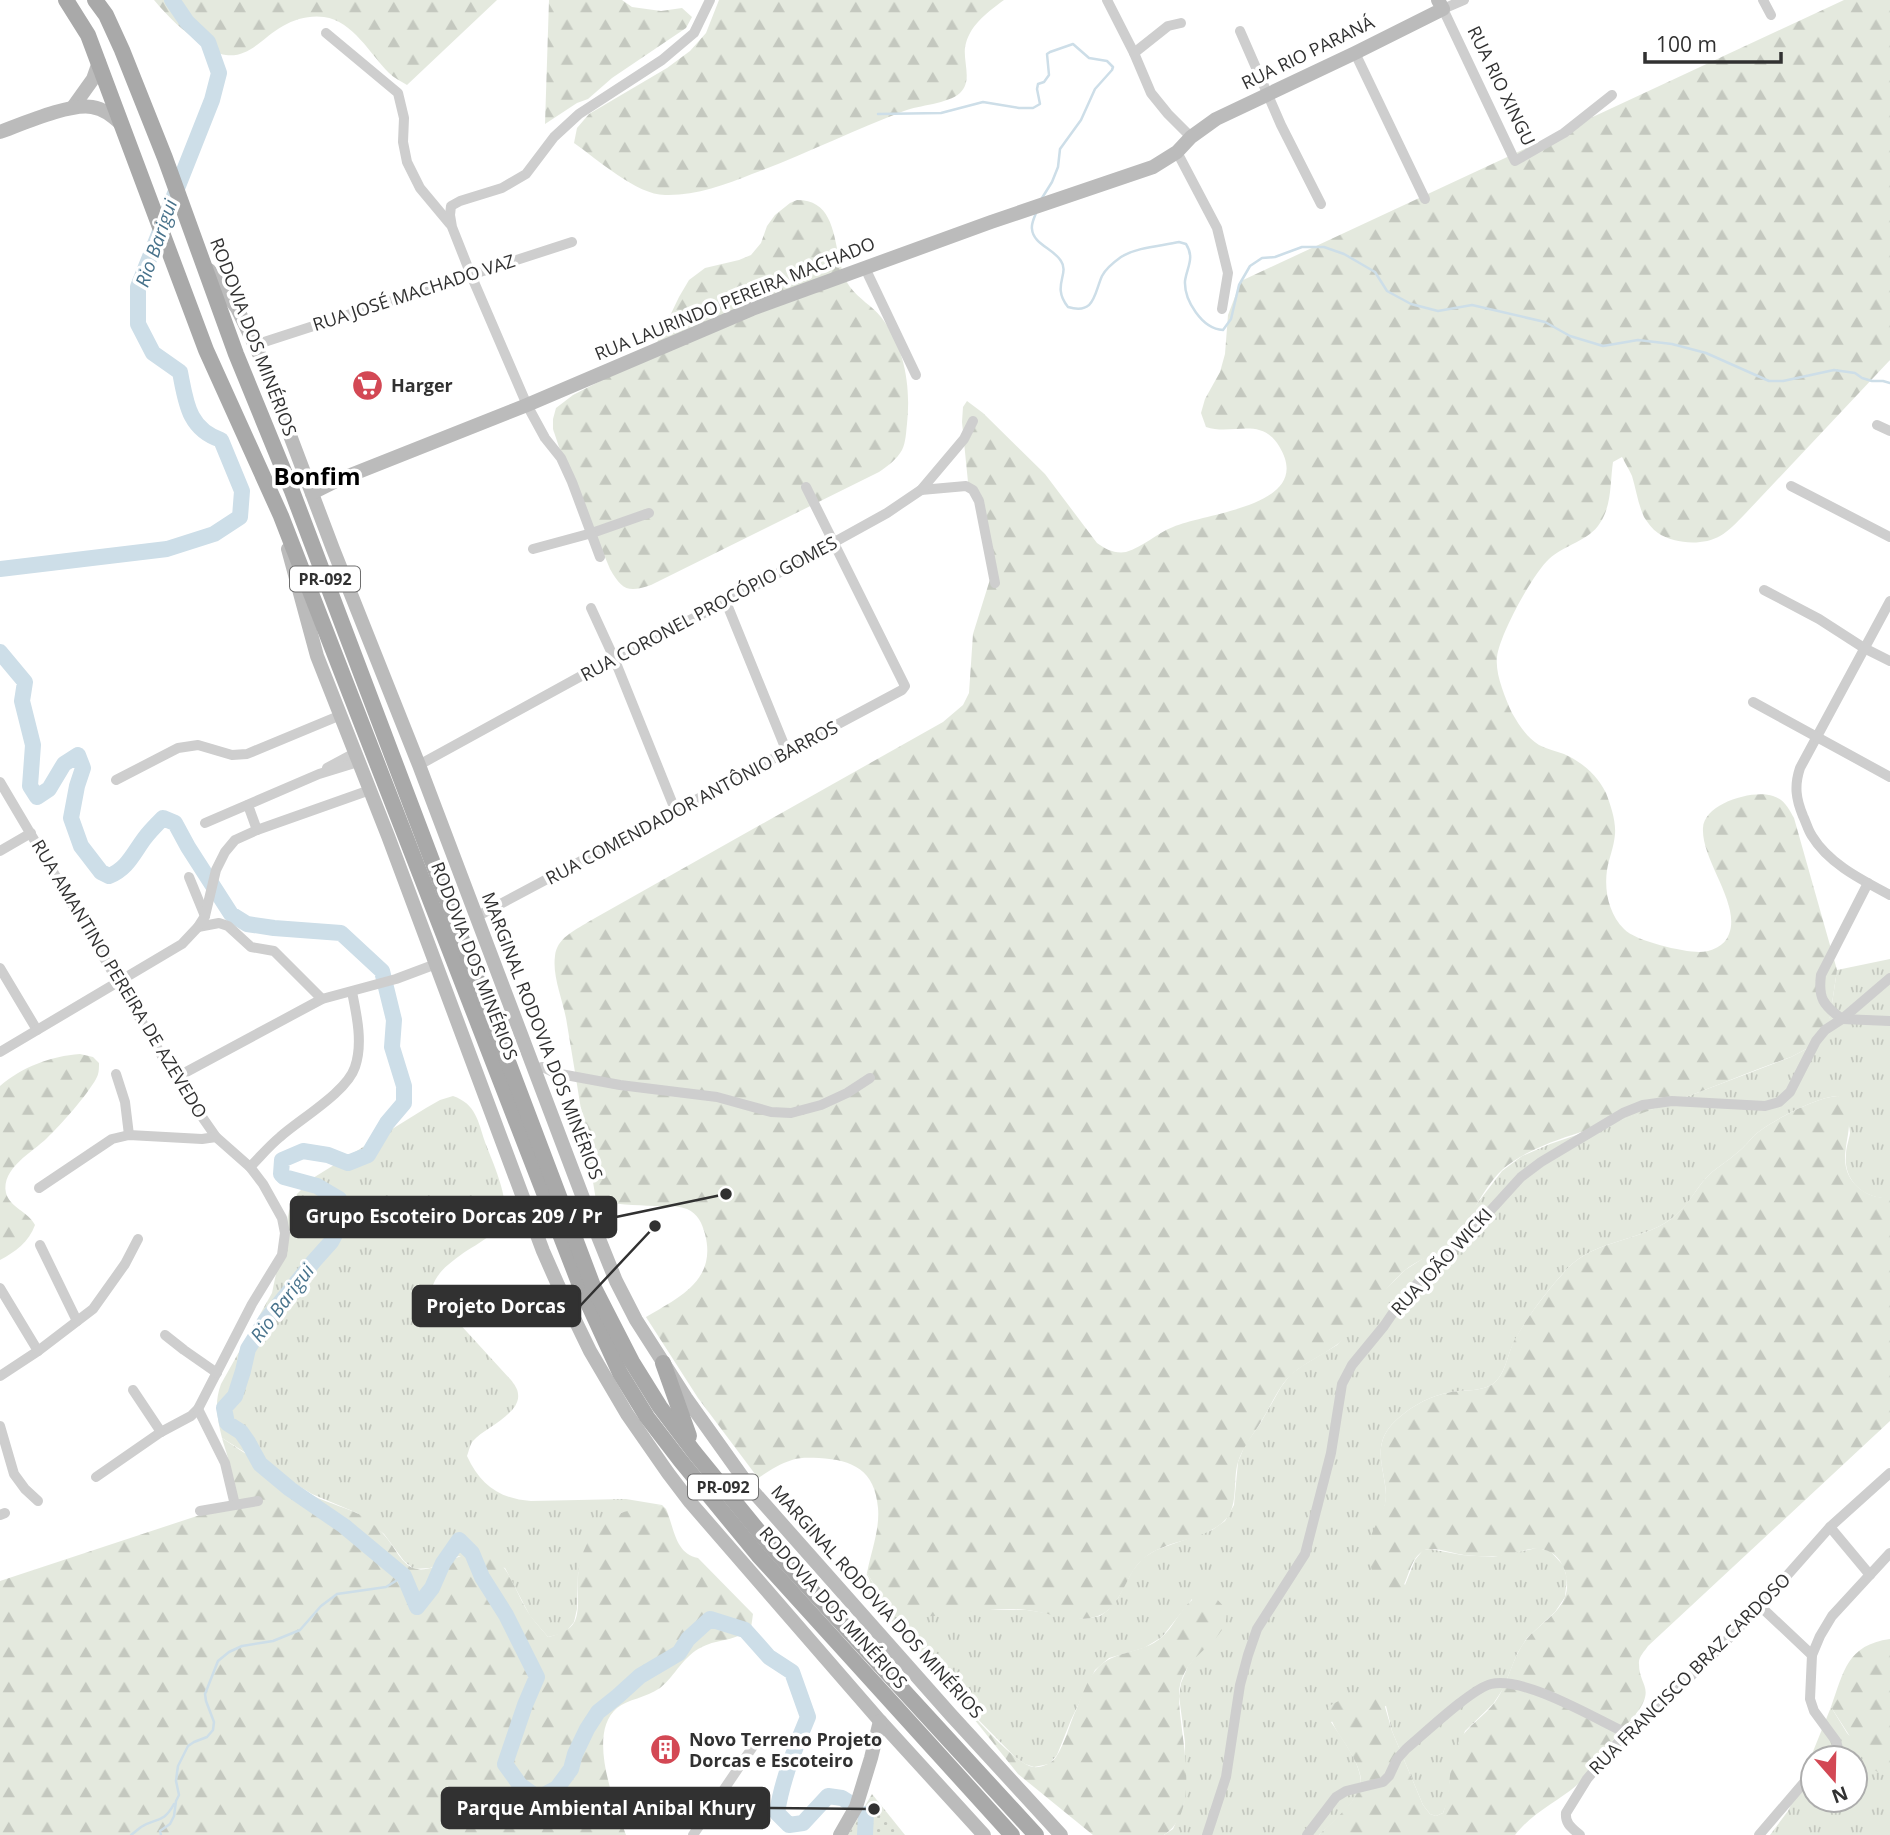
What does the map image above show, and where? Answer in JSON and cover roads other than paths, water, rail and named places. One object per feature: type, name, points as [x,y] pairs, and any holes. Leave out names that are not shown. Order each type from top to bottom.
[{"type":"main road","name":"RODOVIA DOS MINÉRIOS","points":[[66,0],[88,35],[99,62],[206,350],[281,516],[581,1288],[620,1373],[656,1427],[758,1555],[1012,1835]]},
{"type":"main road","name":"RODOVIA DOS MINÉRIOS","points":[[95,0],[106,15],[122,50],[165,158],[236,354],[297,504],[593,1286],[632,1362],[660,1407],[694,1452],[769,1544],[1036,1835]]},
{"type":"main road","name":"RUA RIO PARANÁ","points":[[1177,152],[1191,137],[1216,119],[1355,53],[1441,4]]},
{"type":"main road","points":[[73,107],[93,79],[99,62]]},
{"type":"main road","points":[[0,132],[73,107],[90,106],[107,112],[121,124]]},
{"type":"main road","name":"RUA LAURINDO PEREIRA MACHADO","points":[[312,493],[752,309],[991,222],[1153,167],[1177,152]]},
{"type":"main road","name":"MARGINAL RODOVIA DOS MINÉRIOS","points":[[205,265],[237,308],[256,345],[419,765],[533,1069],[616,1281],[636,1320],[751,1489],[1061,1835]]},
{"type":"main road","points":[[281,516],[317,656],[544,1251],[573,1318],[608,1383],[647,1444],[690,1502],[880,1721],[984,1835]]},
{"type":"main road","points":[[663,1363],[694,1452]]},
{"type":"main road","points":[[840,1835],[856,1807],[872,1759],[880,1721]]},
{"type":"main road","points":[[987,1807],[1002,1835]]},
{"type":"main road","points":[[1018,1815],[1045,1835]]},
{"type":"street","points":[[600,557],[561,458],[545,438],[527,405],[471,275],[452,226],[451,206],[502,188],[526,173],[554,137],[579,114],[662,60],[694,33],[710,0]]},
{"type":"street","points":[[1107,0],[1151,93],[1191,137]]},
{"type":"street","name":"RUA RIO PARANÁ","points":[[1441,4],[1464,0]]},
{"type":"street","points":[[1763,0],[1772,15]]},
{"type":"street","name":"RUA RIO XINGU","points":[[1441,4],[1515,161],[1564,132],[1612,95]]},
{"type":"street","points":[[1134,53],[1168,26],[1181,23]]},
{"type":"street","points":[[1240,31],[1281,125],[1321,204]]},
{"type":"street","points":[[326,33],[398,93],[404,118],[403,142],[407,162],[419,187],[452,226]]},
{"type":"street","points":[[1355,53],[1425,199]]},
{"type":"street","points":[[1177,152],[1217,228],[1228,273],[1222,309]]},
{"type":"street","name":"RUA JOSÉ MACHADO VAZ","points":[[256,345],[572,242]]},
{"type":"street","points":[[865,268],[916,376]]},
{"type":"street","name":"RUA CORONEL PROCÓPIO GOMES","points":[[419,765],[887,513],[921,490],[964,439],[973,421]]},
{"type":"street","points":[[1877,425],[1890,432]]},
{"type":"street","points":[[921,490],[966,486],[973,490],[979,500],[995,583]]},
{"type":"street","points":[[1791,486],[1890,537]]},
{"type":"street","points":[[806,487],[834,543]]},
{"type":"street","points":[[533,549],[592,533],[649,513]]},
{"type":"street","name":"RUA COMENDADOR ANTÔNIO BARROS","points":[[476,917],[902,690],[905,686],[834,543]]},
{"type":"street","points":[[1765,590],[1890,661]]},
{"type":"street","points":[[1890,601],[1800,768],[1796,781],[1797,799],[1811,835],[1823,851],[1838,864],[1890,895]]},
{"type":"street","points":[[726,602],[787,752]]},
{"type":"street","points":[[591,608],[676,812]]},
{"type":"street","points":[[1753,702],[1890,776]]},
{"type":"street","points":[[116,780],[178,748],[198,745],[232,755],[247,754],[341,715]]},
{"type":"street","points":[[205,823],[319,774],[332,765],[357,758]]},
{"type":"street","name":"RUA AMANTINO PEREIRA DE AZEVEDO","points":[[0,782],[175,1078],[216,1137],[250,1167],[263,1184],[282,1218],[285,1233],[282,1255],[252,1304],[198,1409]]},
{"type":"street","points":[[0,1052],[182,944],[205,916],[216,870],[235,840],[370,790]]},
{"type":"street","points":[[248,805],[257,830]]},
{"type":"street","points":[[0,851],[31,833]]},
{"type":"street","points":[[189,877],[205,916]]},
{"type":"street","points":[[1868,883],[1821,975],[1819,989],[1829,1010],[1842,1019],[1890,1021]]},
{"type":"street","points":[[198,927],[219,923],[228,926],[251,947],[274,951],[322,999]]},
{"type":"street","points":[[175,1078],[322,999],[396,979],[436,964]]},
{"type":"street","points":[[0,968],[37,1030]]},
{"type":"street","points":[[1842,1019],[1890,978]]},
{"type":"street","points":[[250,1167],[281,1136],[331,1096],[351,1076],[357,1060],[358,1044],[352,992]]},
{"type":"street","name":"RUA JOÃO WICKI","points":[[1207,1835],[1226,1777],[1240,1685],[1257,1629],[1305,1554],[1331,1452],[1342,1384],[1352,1365],[1399,1304],[1521,1177],[1541,1162],[1622,1113],[1643,1105],[1672,1101],[1765,1106],[1779,1102],[1790,1092],[1816,1041],[1825,1030],[1842,1019]]},
{"type":"street","points":[[533,1069],[543,1067],[555,1073],[620,1085],[709,1095],[771,1112],[791,1113],[821,1105],[870,1078]]},
{"type":"street","points":[[116,1074],[125,1102],[129,1135]]},
{"type":"street","points":[[39,1188],[112,1139],[129,1135],[202,1139],[216,1137]]},
{"type":"street","points":[[0,1376],[93,1309],[125,1264],[138,1239]]},
{"type":"street","points":[[40,1245],[77,1321]]},
{"type":"street","points":[[0,1288],[38,1351]]},
{"type":"street","points":[[166,1335],[217,1373]]},
{"type":"street","points":[[133,1390],[161,1432]]},
{"type":"street","points":[[96,1477],[198,1409],[225,1463],[235,1505]]},
{"type":"street","points":[[0,1426],[14,1474],[38,1501]]},
{"type":"street","name":"RUA FRANCISCO BRAZ CARDOSO","points":[[1580,1835],[1568,1824],[1566,1813],[1587,1779],[1626,1733],[1701,1667],[1830,1527],[1890,1473]]},
{"type":"street","points":[[200,1511],[258,1501]]},
{"type":"street","points":[[1830,1527],[1870,1575]]},
{"type":"street","points":[[1837,1744],[1814,1711],[1810,1699],[1812,1655],[1832,1616],[1890,1553]]},
{"type":"street","points":[[1760,1606],[1812,1655]]},
{"type":"street","points":[[1307,1835],[1336,1797],[1346,1791],[1383,1782],[1389,1776],[1396,1759],[1406,1749],[1475,1691],[1491,1684],[1510,1683],[1549,1696],[1626,1733]]},
{"type":"street","points":[[692,1835],[754,1745]]},
{"type":"street","points":[[1759,1835],[1799,1788]]},
{"type":"waterway","name":"Rio Barigui","points":[[0,569],[167,549],[214,534],[240,517],[242,491],[221,440],[210,435],[195,422],[187,404],[180,372],[153,353],[138,324],[138,287],[212,100],[219,73],[208,42],[187,22],[172,0]]},
{"type":"waterway","points":[[878,114],[941,113],[983,102],[1033,108],[1040,104],[1038,84],[1044,82],[1049,75],[1047,54],[1050,52],[1073,44],[1089,58],[1107,61],[1113,67],[1112,70],[1095,89],[1081,120],[1060,149],[1058,167],[1042,198]]},
{"type":"waterway","points":[[1036,213],[1032,225],[1033,234],[1061,261],[1064,271],[1061,287],[1063,300],[1068,307],[1077,309],[1089,305],[1104,273],[1121,257],[1142,249],[1179,242],[1186,244],[1190,254],[1185,289],[1191,305],[1208,325],[1223,330],[1231,319],[1239,285],[1250,266],[1262,258],[1275,257],[1302,247],[1324,247],[1344,254],[1375,272],[1387,291],[1411,304],[1438,311],[1472,305],[1545,322],[1570,336],[1603,346],[1638,340],[1672,344],[1706,353],[1769,381],[1783,381],[1834,370],[1855,373],[1872,381],[1890,383]]},
{"type":"waterway","name":"Rio Barigui","points":[[0,652],[25,682],[22,701],[33,745],[30,786],[37,797],[49,789],[64,764],[78,755],[83,768],[71,818],[81,846],[101,872],[109,876],[121,869],[163,818],[175,823],[231,914],[247,924],[341,933],[382,971],[394,1020],[392,1047],[404,1086],[404,1103],[387,1123],[368,1155],[348,1163],[328,1155],[303,1151],[282,1160],[281,1174],[284,1177],[317,1186],[339,1199],[340,1225],[331,1242],[266,1320],[248,1349],[235,1396],[224,1408],[227,1423],[241,1432],[260,1464],[290,1489],[344,1526],[404,1576],[417,1607],[432,1588],[443,1563],[459,1540],[472,1553],[482,1577],[506,1615],[537,1677],[505,1764],[520,1785],[538,1798],[557,1788],[571,1769],[575,1754],[598,1712],[640,1676],[679,1653],[688,1639],[710,1619],[745,1630],[769,1657],[792,1672],[808,1717],[786,1776],[777,1813],[789,1825],[803,1823],[828,1796],[842,1798],[850,1803]]},
{"type":"waterway","points":[[161,1835],[160,1831],[170,1824],[174,1816],[179,1795],[176,1781],[178,1766],[188,1746],[207,1737],[213,1730],[214,1722],[205,1694],[218,1661],[242,1646],[273,1641],[300,1630],[321,1606],[337,1594],[386,1587],[404,1576]]},
{"type":"waterway","points":[[131,1835],[163,1817],[174,1804]]},
{"type":"waterway","name":"Rio Barigui","points":[[865,1835],[866,1814]]},
{"type":"place","name":"Harger","points":[[368,386]]},
{"type":"place","name":"Grupo Escoteiro Dorcas 209 / Pr","points":[[726,1194]]},
{"type":"place","name":"Projeto Dorcas","points":[[655,1226]]},
{"type":"place","name":"Novo Terreno Projeto Dorcas e Escoteiro","points":[[666,1750]]},
{"type":"place","name":"Parque Ambiental Anibal Khury","points":[[874,1809]]},
{"type":"district","name":"Bonfim","points":[[317,477]]}]
